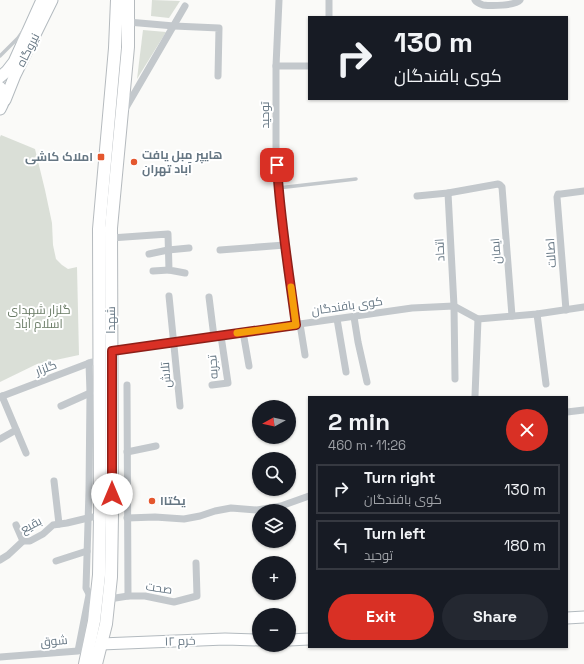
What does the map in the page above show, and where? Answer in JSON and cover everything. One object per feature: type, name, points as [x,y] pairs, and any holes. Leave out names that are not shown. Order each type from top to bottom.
[{"type":"main road","name":"نیروگاه","points":[[2,104],[7,75],[42,0]]},
{"type":"main road","name":"نیروگاه","points":[[7,75],[52,0]]},
{"type":"main road","name":"شهدا","points":[[85,664],[94,621],[99,575],[94,517],[94,362],[99,229],[114,60],[117,0]]},
{"type":"main road","name":"شهدا","points":[[99,656],[106,624],[111,577],[111,221],[128,48],[128,0]]},
{"type":"main road","points":[[114,60],[127,61]]},
{"type":"main road","name":"نیروگاه","points":[[0,87],[3,93],[2,104]]},
{"type":"main road","points":[[568,618],[584,617]]},
{"type":"main road","name":"خرم ۱۲","points":[[99,656],[225,639],[252,640]]},
{"type":"main road","points":[[296,640],[308,639]]},
{"type":"street","name":"توحید","points":[[279,0],[276,66],[276,154],[278,188],[285,245],[304,355]]},
{"type":"street","points":[[329,0],[329,16]]},
{"type":"street","points":[[475,0],[483,5],[513,4],[518,3],[520,0]]},
{"type":"street","points":[[122,115],[185,6]]},
{"type":"street","points":[[128,22],[219,28],[218,76]]},
{"type":"street","points":[[276,66],[308,66]]},
{"type":"street","name":"ایمان","points":[[448,192],[498,184],[502,187],[512,316]]},
{"type":"street","name":"اصالت","points":[[566,310],[557,197],[558,194],[584,191]]},
{"type":"street","points":[[417,196],[448,192]]},
{"type":"street","name":"اتحاد","points":[[448,192],[454,306],[455,379]]},
{"type":"street","points":[[111,238],[168,234],[169,270]]},
{"type":"street","points":[[220,250],[285,245]]},
{"type":"street","points":[[150,254],[168,250],[189,248]]},
{"type":"street","points":[[153,271],[169,270],[185,273]]},
{"type":"street","name":"تلاش","points":[[169,296],[180,406]]},
{"type":"street","points":[[209,297],[218,336]]},
{"type":"street","points":[[454,306],[478,319],[537,314],[584,307]]},
{"type":"street","name":"کوی بافندگان","points":[[112,351],[412,308],[454,306]]},
{"type":"street","points":[[537,314],[546,384]]},
{"type":"street","points":[[354,316],[367,382]]},
{"type":"street","points":[[338,319],[346,372]]},
{"type":"street","points":[[475,396],[478,319]]},
{"type":"street","points":[[243,332],[249,366]]},
{"type":"street","name":"تجربه","points":[[212,385],[228,383],[218,336]]},
{"type":"street","points":[[94,362],[90,393],[94,517],[87,551],[86,588],[96,606]]},
{"type":"street","name":"گلزار","points":[[1,396],[94,362]]},
{"type":"street","points":[[127,385],[128,596]]},
{"type":"street","points":[[61,406],[90,393]]},
{"type":"street","points":[[1,396],[26,452]]},
{"type":"street","points":[[568,412],[584,410]]},
{"type":"street","points":[[0,439],[16,430]]},
{"type":"street","points":[[127,452],[156,446]]},
{"type":"street","points":[[54,481],[59,524]]},
{"type":"street","points":[[128,518],[155,517],[184,519],[231,508],[257,510],[282,506],[308,496]]},
{"type":"street","name":"بقیع","points":[[0,559],[8,555],[23,541],[30,541],[43,534],[53,525],[94,517]]},
{"type":"street","points":[[16,525],[23,541]]},
{"type":"street","points":[[56,561],[87,551]]},
{"type":"street","name":"صحت","points":[[109,599],[128,596],[145,596],[174,602],[198,596],[196,563]]},
{"type":"street","name":"شوق","points":[[0,657],[78,651],[89,595]]},
{"type":"lane","points":[[0,56],[18,38],[35,16]]},
{"type":"lane","points":[[278,188],[356,179]]},
{"type":"green space","points":[[152,0],[180,1],[169,18],[151,16]]},
{"type":"green space","points":[[143,30],[166,32],[137,79]]},
{"type":"green space","name":"گلزار شهدای اسلام آباد","points":[[1,135],[35,149],[52,223],[53,245],[56,259],[68,269],[77,267],[79,355],[37,364],[0,382],[0,137]]},
{"type":"slow traffic","points":[[237,333],[296,325],[291,287]]},
{"type":"place","name":"املاک کاشی","points":[[101,157]]},
{"type":"place","name":"هایپر مبل یافت آباد تهران","points":[[134,162]]},
{"type":"place","name":"یکتاا","points":[[152,501]]},
{"type":"route","points":[[112,494],[112,351],[296,325],[278,188],[277,165]]}]
